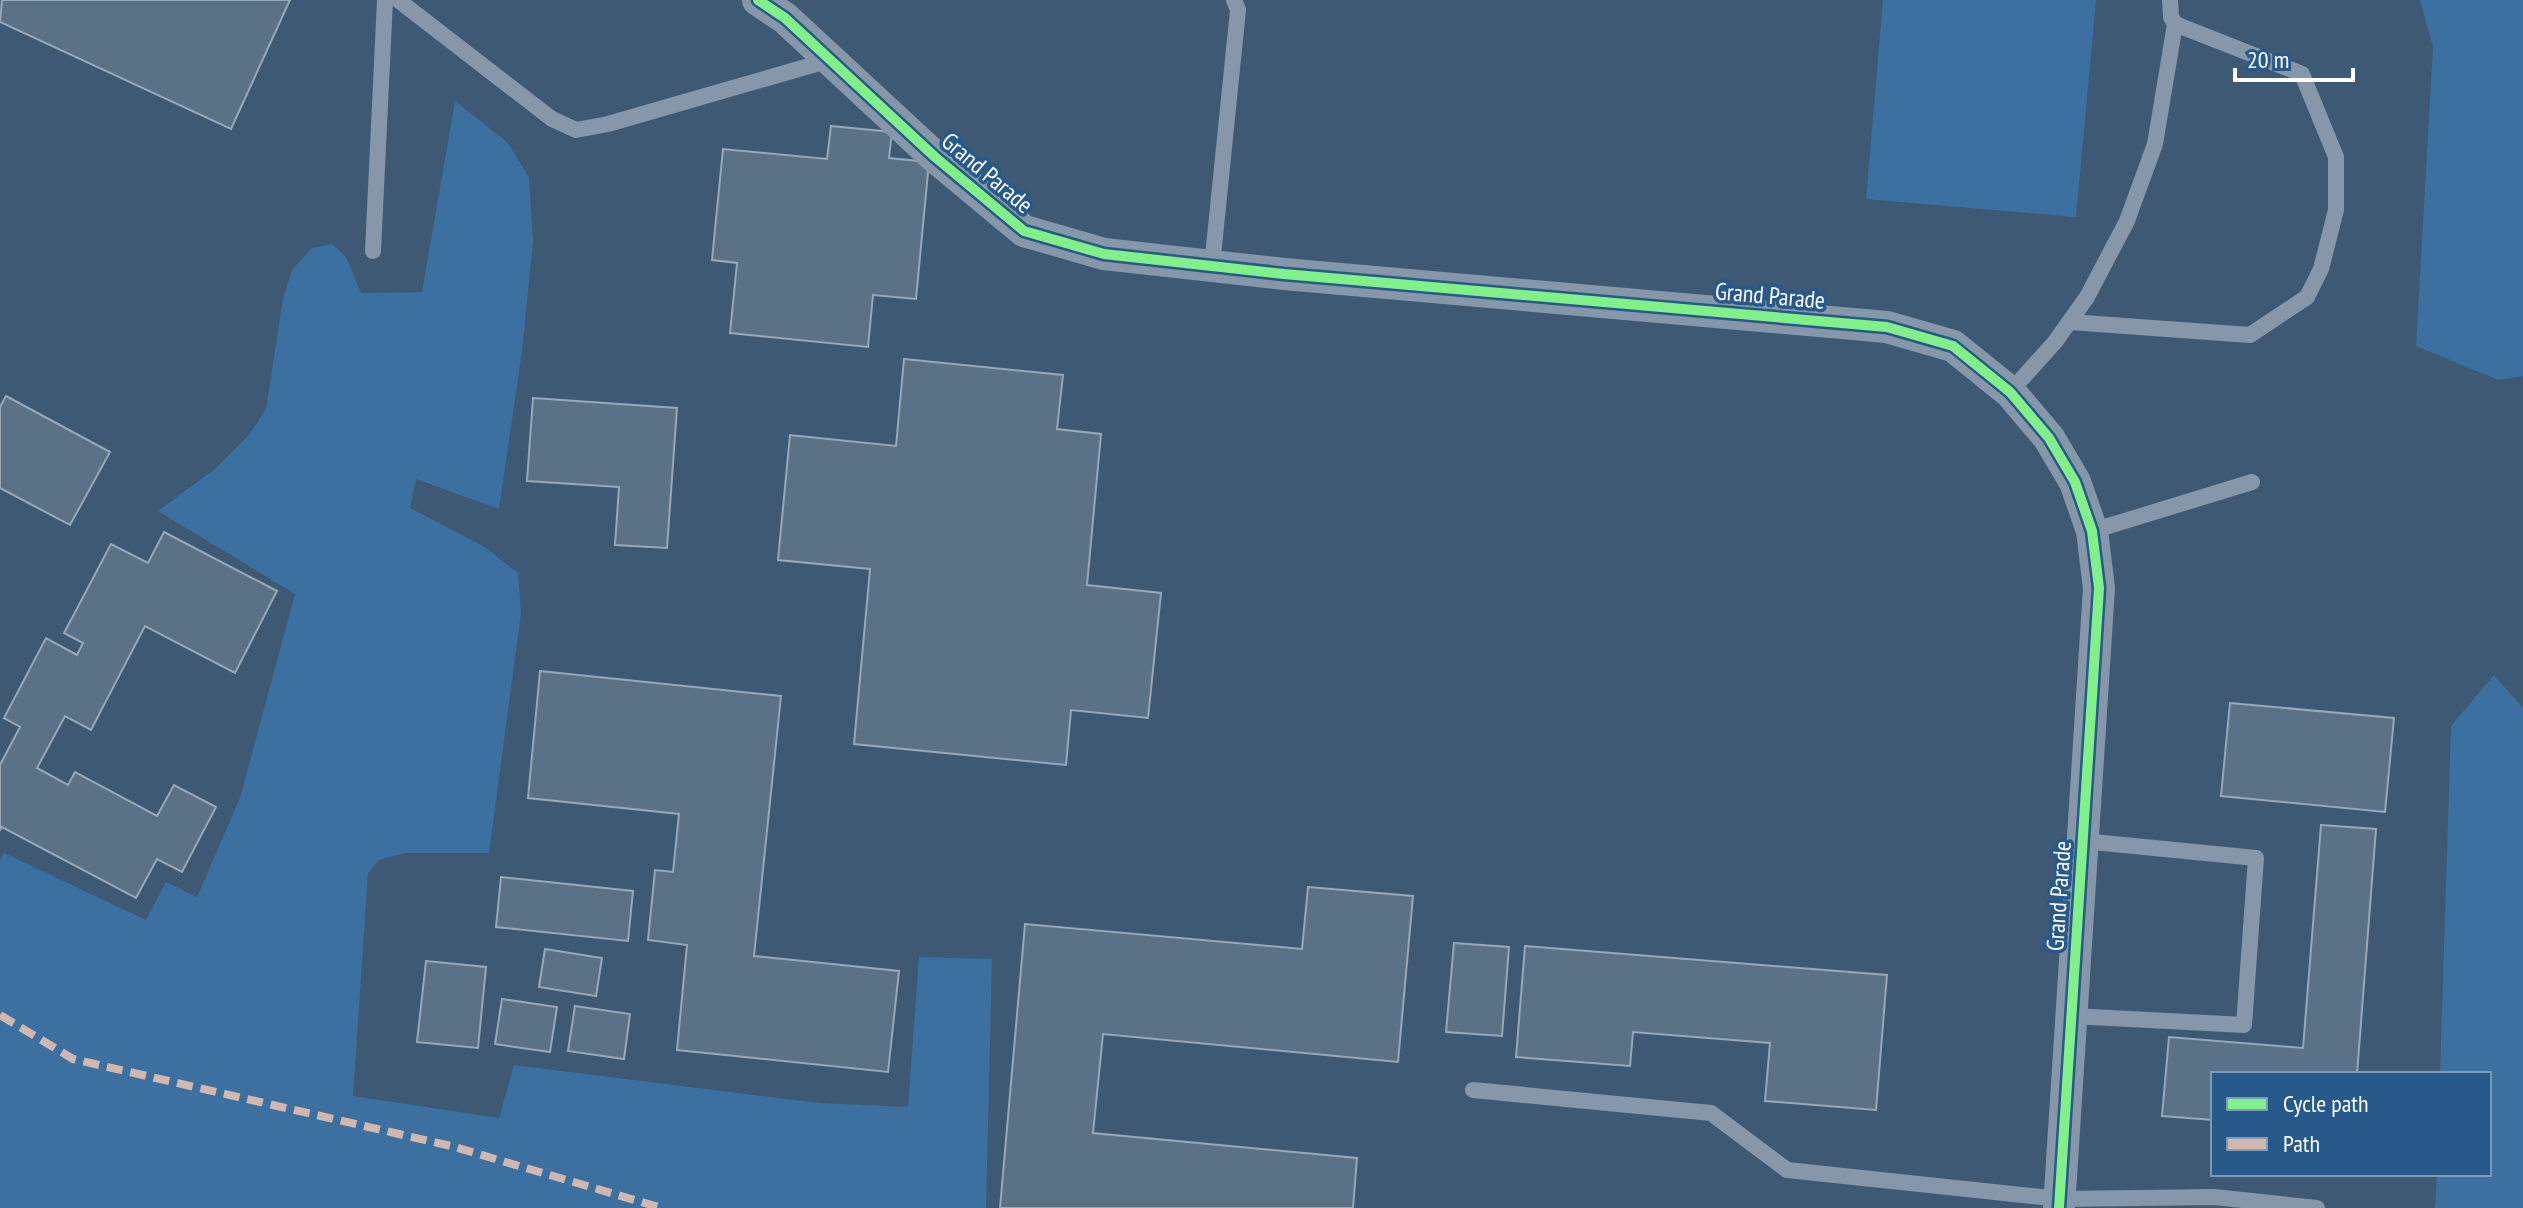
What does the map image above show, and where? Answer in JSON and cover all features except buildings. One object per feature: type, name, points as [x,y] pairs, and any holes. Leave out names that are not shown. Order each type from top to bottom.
[{"type":"street","name":"Grand Parade","points":[[767,2],[935,157],[1024,231],[1104,254],[1887,327],[1953,346],[2010,392],[2049,438],[2075,482],[2092,531],[2099,588],[2060,1204]]},
{"type":"lane","points":[[373,251],[385,0]]},
{"type":"lane","points":[[398,0],[552,119],[576,130],[608,124],[830,60]]},
{"type":"lane","points":[[1212,266],[1238,10],[1234,0]]},
{"type":"lane","points":[[2070,322],[2250,335],[2307,297],[2321,269],[2336,210],[2336,157],[2302,74],[2175,24],[2171,17],[2170,0]]},
{"type":"lane","points":[[2010,392],[2070,322],[2087,297],[2127,221],[2155,144],[2175,24]]},
{"type":"lane","points":[[2092,531],[2252,482]]},
{"type":"lane","points":[[2072,1016],[2244,1025],[2256,858],[2083,841]]},
{"type":"lane","points":[[1473,1090],[1711,1113],[1787,1170],[2060,1204],[2214,1197],[2317,1208]]},
{"type":"shaded area","points":[[1883,0],[2096,0],[2076,217],[1866,199]]},
{"type":"shaded area","points":[[2420,0],[2523,0],[2523,376],[2498,380],[2416,346],[2433,47]]},
{"type":"shaded area","points":[[455,101],[507,142],[529,177],[533,242],[522,351],[499,509],[416,479],[410,508],[483,546],[518,573],[521,613],[489,853],[405,853],[379,860],[368,873],[353,1096],[499,1118],[514,1065],[819,1103],[908,1107],[919,957],[992,959],[986,1208],[0,1208],[0,860],[4,853],[146,920],[166,882],[197,897],[240,798],[295,594],[158,511],[216,468],[249,435],[266,409],[283,299],[292,270],[312,248],[332,244],[346,257],[361,293],[422,292]]},
{"type":"shaded area","points":[[2494,675],[2523,708],[2523,1208],[2435,1208],[2437,1176],[2491,1176],[2491,1072],[2440,1072],[2451,726]]},
{"type":"marked path","points":[[0,1015],[73,1059],[451,1146],[662,1208]]},
{"type":"cycle path","points":[[758,0],[785,18],[935,157],[1024,231],[1104,254],[1284,274],[1887,327],[1953,346],[2010,392],[2049,438],[2075,482],[2092,531],[2099,588],[2059,1208]]}]
